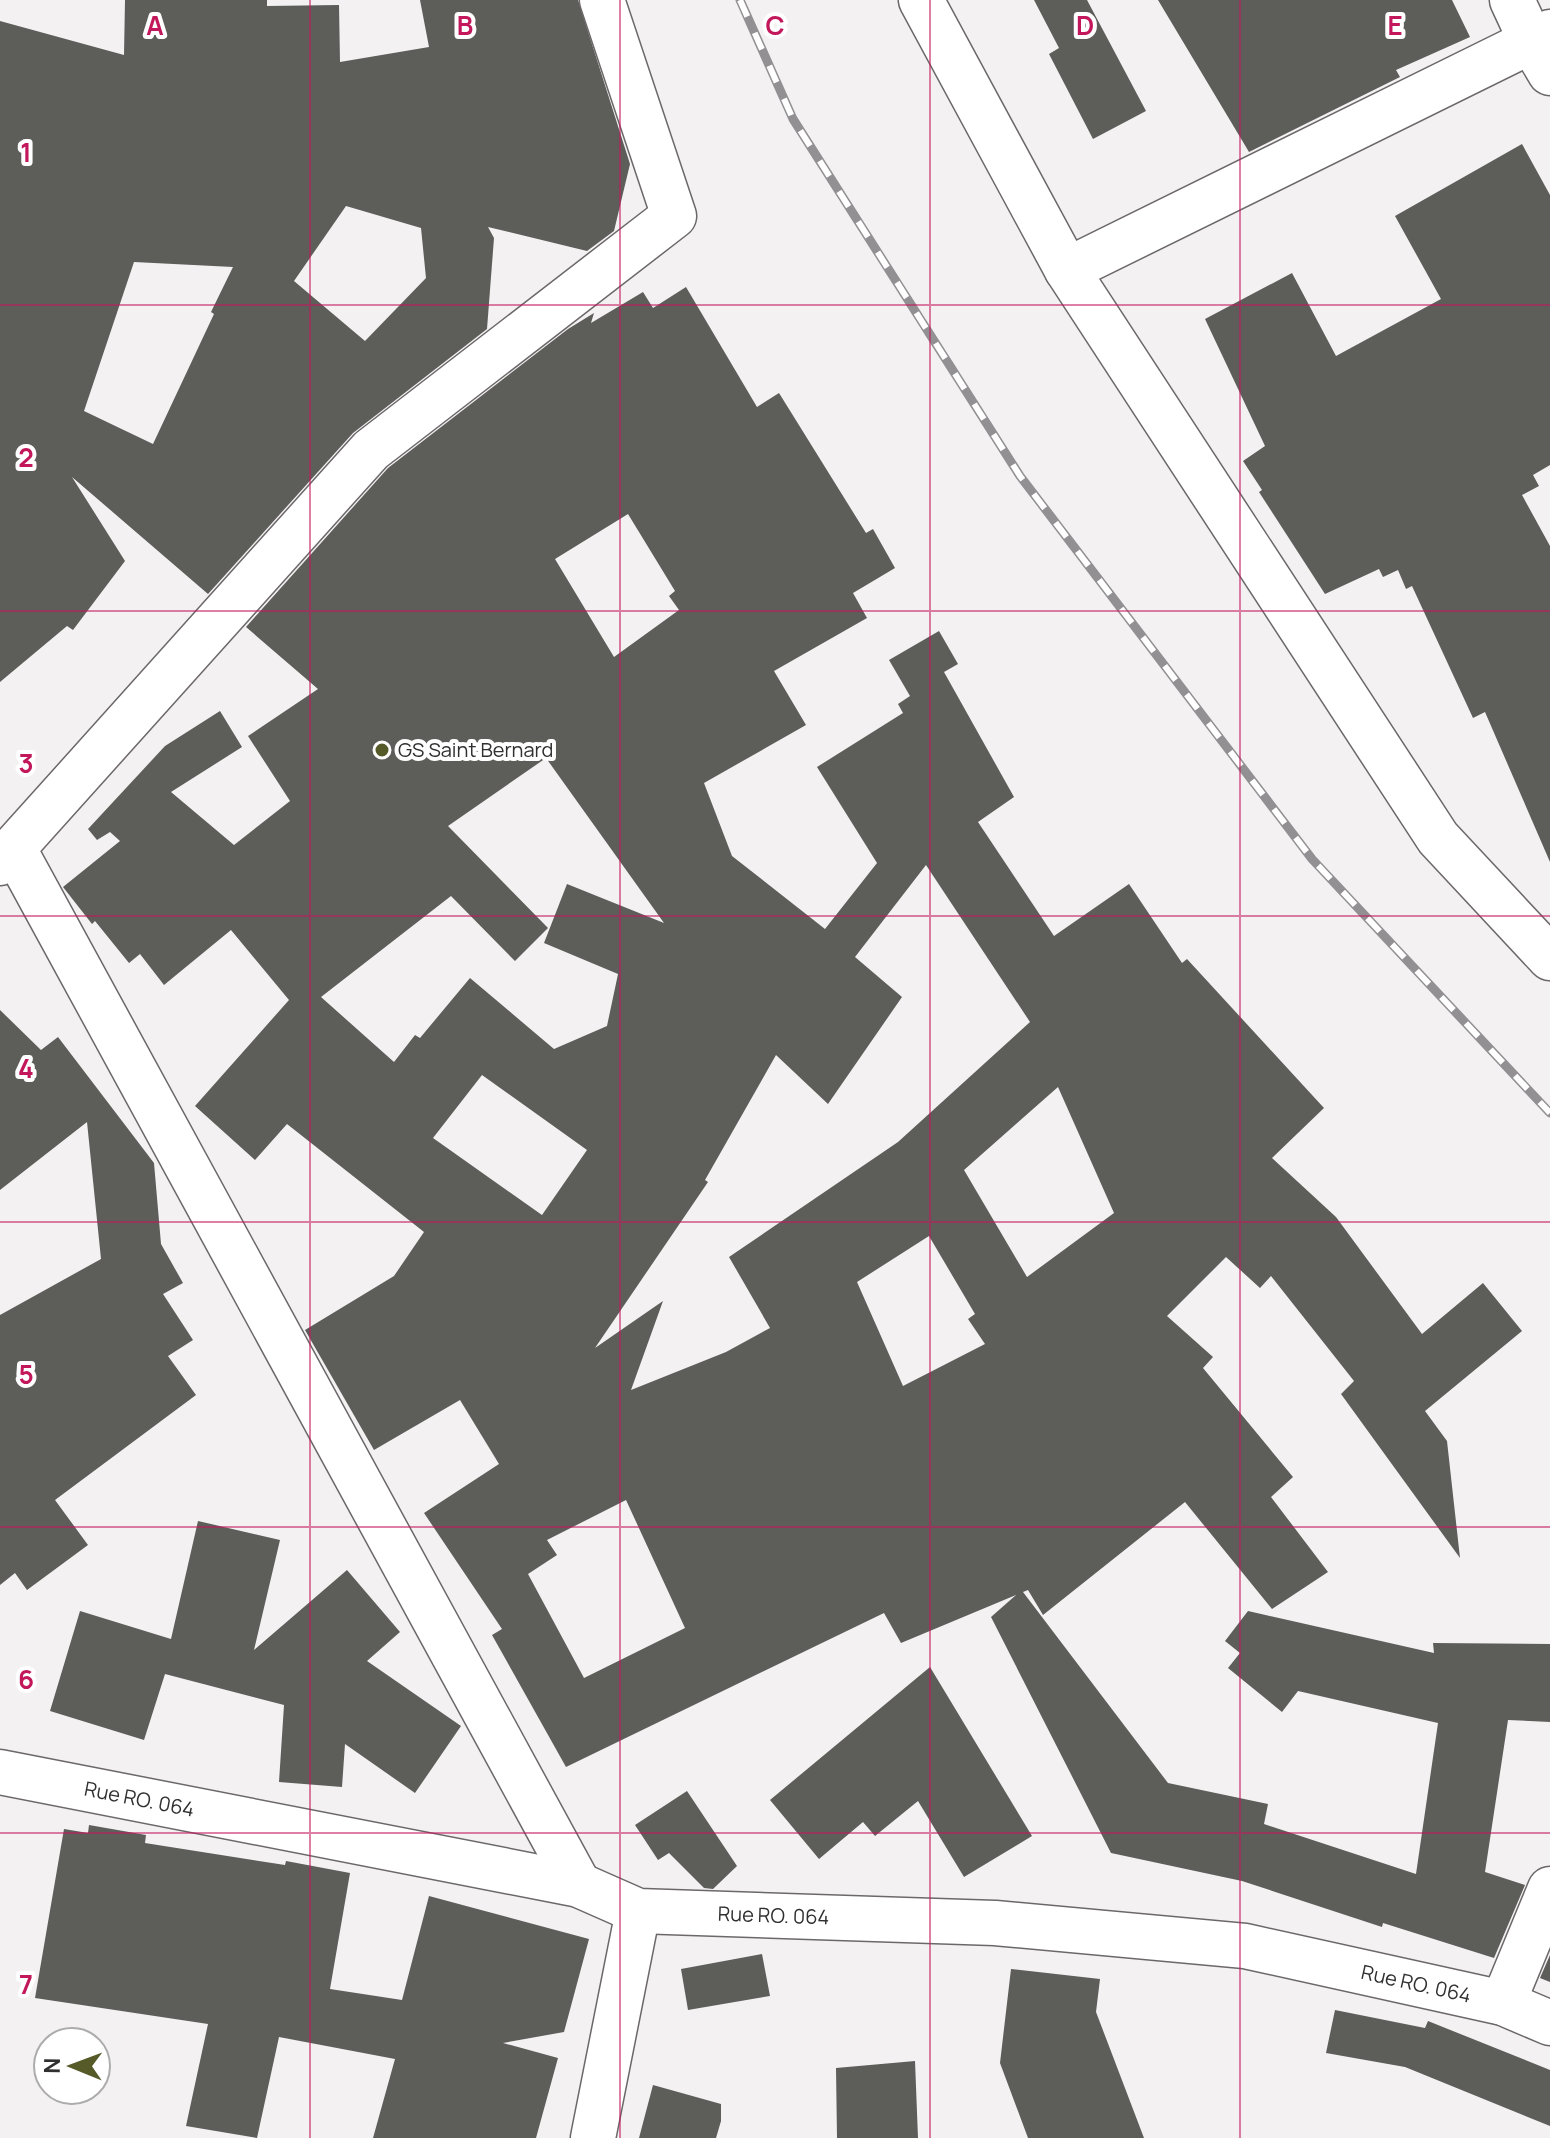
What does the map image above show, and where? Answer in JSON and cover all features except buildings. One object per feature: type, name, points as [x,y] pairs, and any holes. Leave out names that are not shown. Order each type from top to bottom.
[{"type":"street","points":[[579,1885],[7,856],[371,450],[674,216],[602,0]]},
{"type":"street","points":[[921,0],[1067,270],[1438,838],[1550,958]]},
{"type":"street","points":[[1067,270],[1544,49],[1512,0]]},
{"type":"street","name":"Rue RO. 064","points":[[0,1772],[579,1885],[638,1911],[995,1923],[1245,1946],[1503,2003],[1550,2023]]},
{"type":"street","points":[[1503,2003],[1550,1889]]},
{"type":"street","points":[[593,2138],[638,1911]]},
{"type":"railway","points":[[740,0],[793,119],[1020,476],[1312,859],[1550,1113]]},
{"type":"place","name":"GS Saint Bernard","points":[[382,750]]}]
